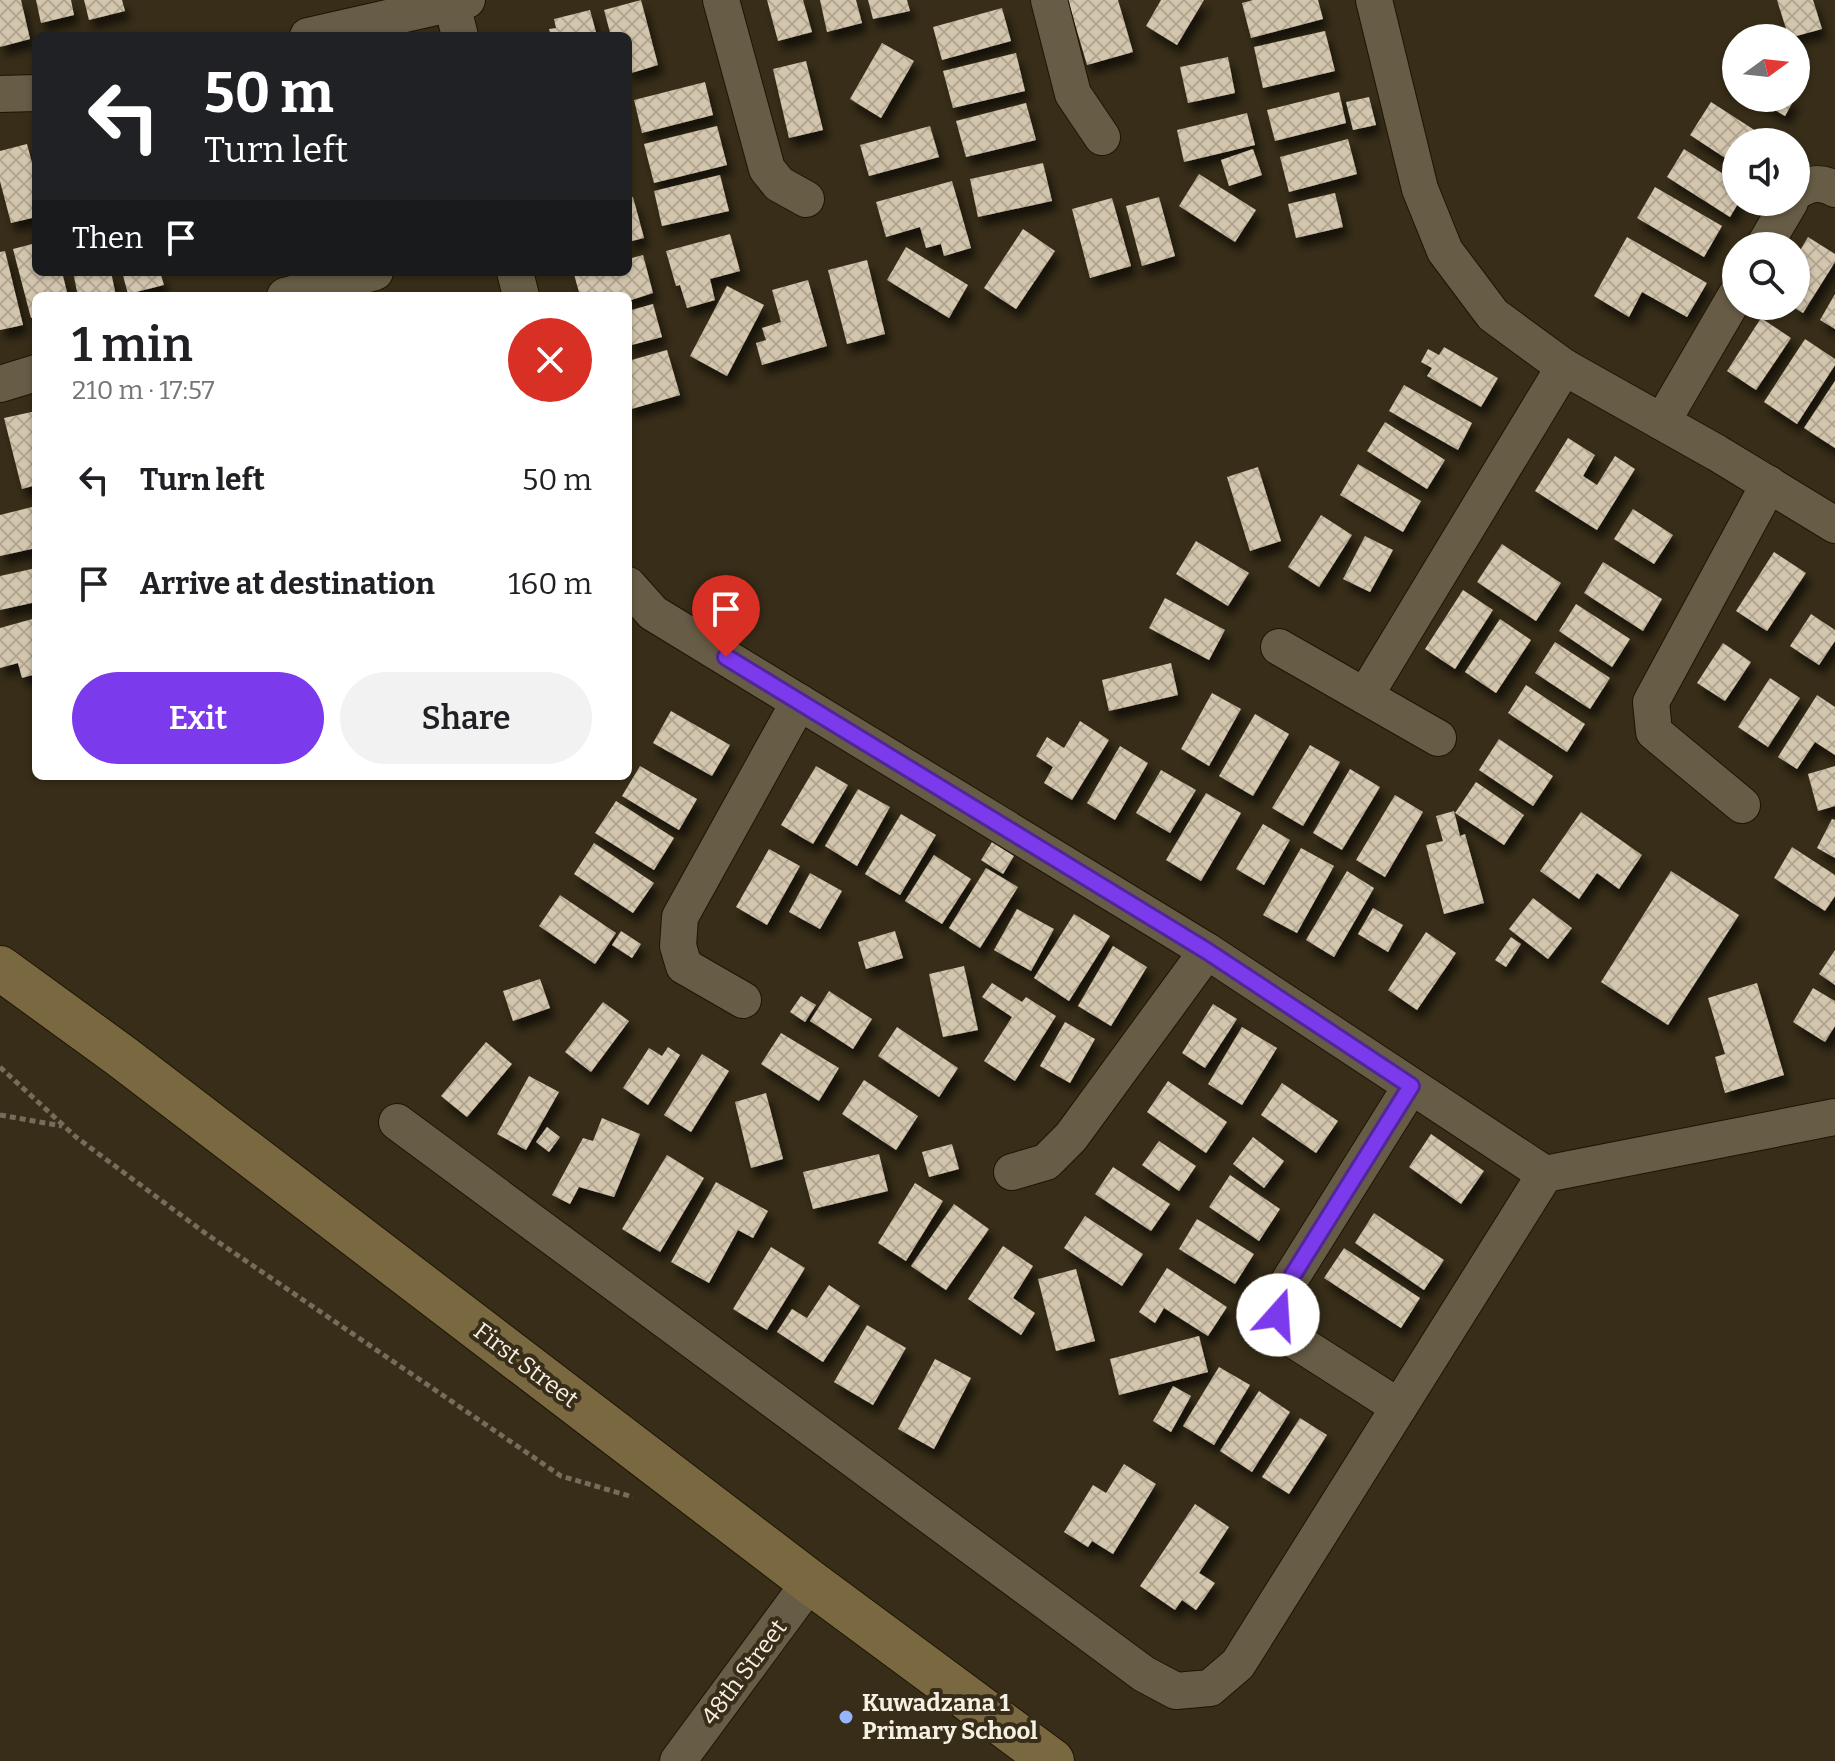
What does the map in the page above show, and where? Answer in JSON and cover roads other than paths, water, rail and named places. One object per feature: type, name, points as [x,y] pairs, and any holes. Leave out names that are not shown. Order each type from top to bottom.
[{"type":"street","points":[[721,0],[767,169],[779,184],[806,199]]},
{"type":"street","points":[[1049,0],[1073,94],[1102,137]]},
{"type":"street","points":[[1374,0],[1420,189],[1445,251],[1493,315],[1564,367],[1835,525]]},
{"type":"street","points":[[334,32],[460,13]]},
{"type":"street","points":[[0,94],[32,93]]},
{"type":"street","points":[[1810,184],[1835,189]]},
{"type":"street","points":[[300,292],[360,276]]},
{"type":"street","points":[[1662,422],[1722,319]]},
{"type":"street","points":[[1365,696],[1564,367]]},
{"type":"street","points":[[0,384],[32,374]]},
{"type":"street","points":[[1742,805],[1654,732],[1651,702],[1769,484]]},
{"type":"street","points":[[632,589],[653,613],[1207,951],[1545,1174],[1835,1117]]},
{"type":"street","points":[[1279,647],[1438,738]]},
{"type":"street","points":[[743,1000],[684,966],[678,946],[680,917],[799,702]]},
{"type":"street","points":[[1012,1172],[1046,1162],[1071,1137],[1207,951]]},
{"type":"street","name":"First Street","points":[[0,968],[121,1056],[810,1582],[1052,1761]]},
{"type":"street","points":[[1399,1407],[1286,1335],[1278,1315],[1281,1294],[1411,1086]]},
{"type":"street","points":[[397,1122],[1144,1674],[1176,1691],[1210,1688],[1238,1664],[1545,1174]]},
{"type":"street","name":"48th Street","points":[[678,1761],[810,1582]]},
{"type":"place","name":"Kuwadzana 1 Primary School","points":[[846,1717]]}]
